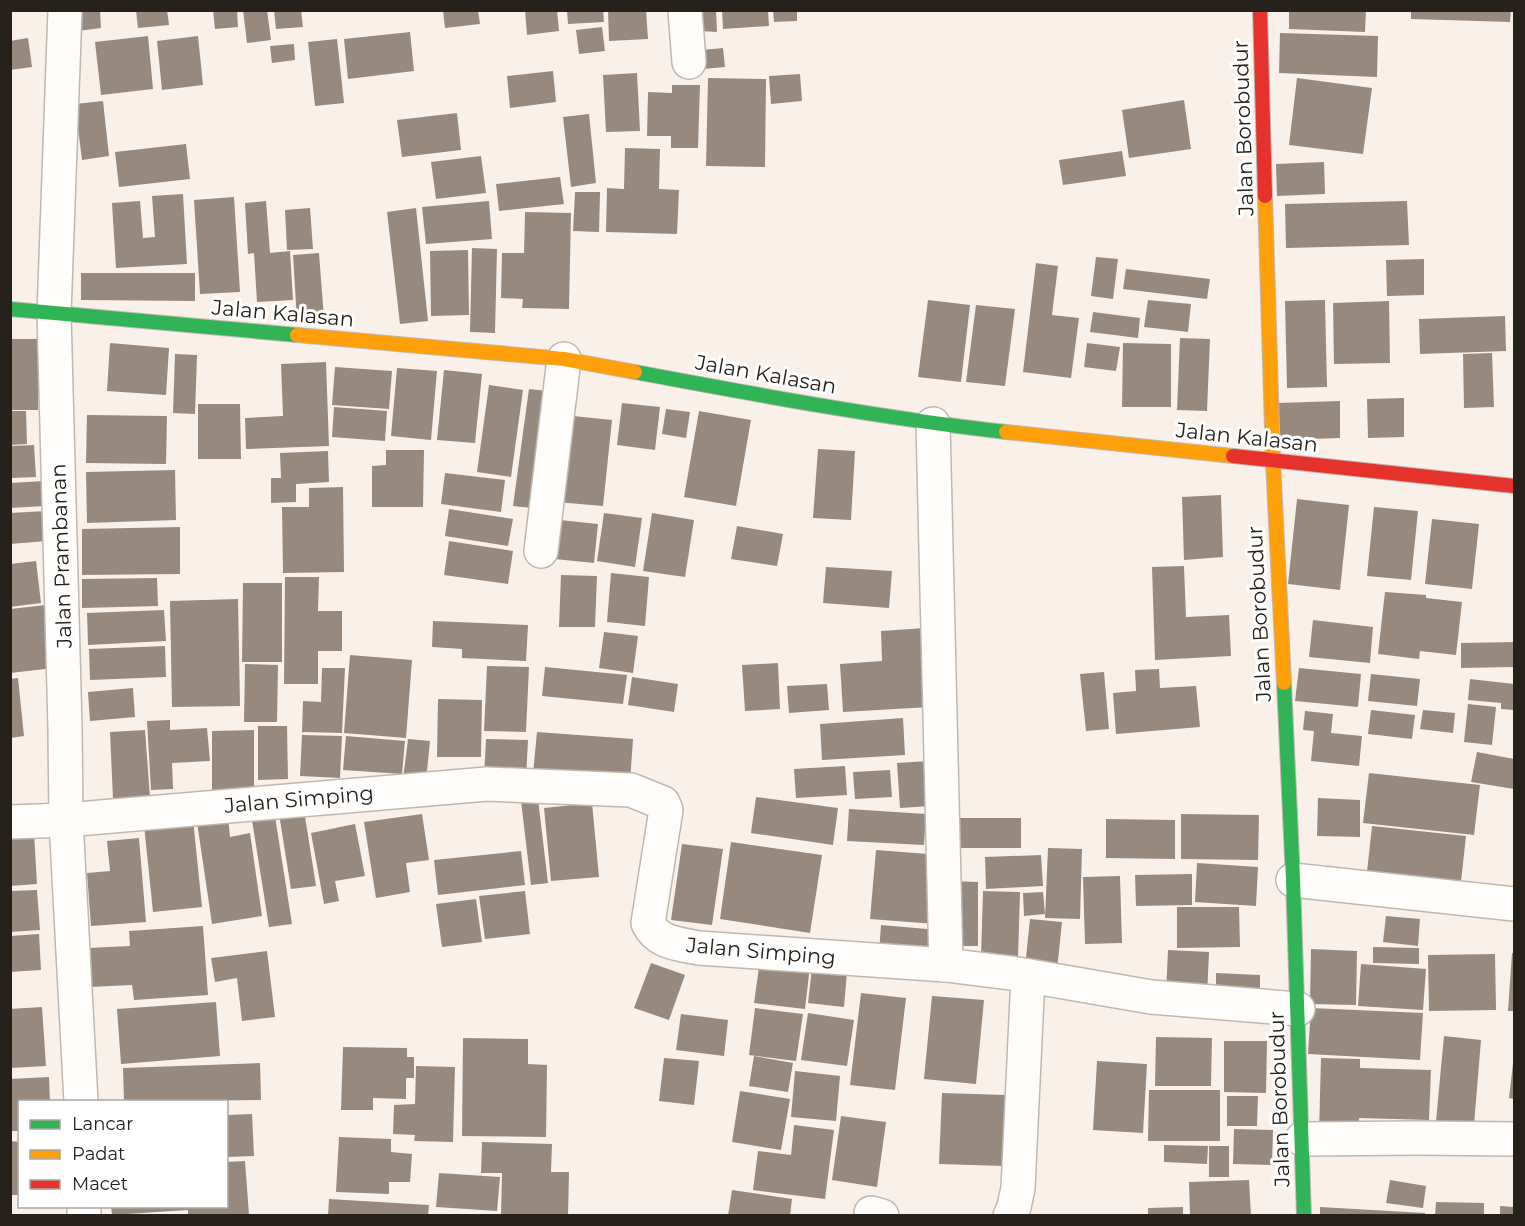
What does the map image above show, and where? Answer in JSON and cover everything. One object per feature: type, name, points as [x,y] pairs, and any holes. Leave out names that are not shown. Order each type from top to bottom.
[{"type":"street","name":"Jalan Prambanan","points":[[65,10],[54,314],[66,728],[66,820],[81,1100]]},
{"type":"street","points":[[685,10],[689,62]]},
{"type":"street","name":"Jalan Borobudur","points":[[1260,10],[1273,461],[1293,880],[1304,1215]]},
{"type":"street","name":"Jalan Kalasan","points":[[10,309],[564,359],[824,407],[933,424],[1515,486]]},
{"type":"street","points":[[541,550],[564,359]]},
{"type":"street","points":[[933,424],[946,965]]},
{"type":"street","name":"Jalan Simping","points":[[10,822],[66,820],[487,784],[631,789],[663,803],[666,810],[648,923],[652,933],[667,942],[699,948],[946,965],[1029,976],[1151,997],[1298,1009]]},
{"type":"street","points":[[1293,880],[1515,904]]},
{"type":"street","points":[[1010,1215],[1014,1208],[1018,1188],[1029,976]]},
{"type":"street","points":[[1302,1139],[1515,1139]]},
{"type":"building","points":[[75,10],[100,10],[101,28],[78,31]]},
{"type":"building","points":[[136,10],[167,10],[169,25],[138,28]]},
{"type":"building","points":[[213,10],[237,10],[238,27],[215,29]]},
{"type":"building","points":[[243,10],[267,10],[271,40],[247,43]]},
{"type":"building","points":[[274,10],[301,10],[303,27],[276,29]]},
{"type":"building","points":[[443,10],[478,10],[480,24],[445,28]]},
{"type":"building","points":[[525,10],[557,10],[559,31],[527,35]]},
{"type":"building","points":[[567,10],[603,10],[604,22],[568,24]]},
{"type":"building","points":[[608,10],[646,10],[648,39],[609,41]]},
{"type":"building","points":[[698,10],[716,10],[717,32],[700,31]]},
{"type":"building","points":[[722,10],[768,10],[769,26],[723,29]]},
{"type":"building","points":[[773,10],[797,10],[797,21],[774,22]]},
{"type":"building","points":[[1289,10],[1366,10],[1365,32],[1289,29]]},
{"type":"building","points":[[1411,10],[1511,10],[1510,22],[1411,19]]},
{"type":"building","points":[[602,27],[605,51],[579,54],[576,30]]},
{"type":"building","points":[[410,32],[414,71],[348,79],[344,39]]},
{"type":"building","points":[[1280,33],[1378,36],[1377,77],[1279,73]]},
{"type":"building","points":[[148,36],[153,89],[101,95],[95,42]]},
{"type":"building","points":[[198,36],[203,85],[162,90],[157,41]]},
{"type":"building","points":[[28,38],[32,67],[10,70],[10,41]]},
{"type":"building","points":[[337,39],[344,103],[315,106],[308,42]]},
{"type":"building","points":[[294,44],[295,60],[272,63],[270,46]]},
{"type":"building","points":[[723,48],[725,67],[703,69],[701,50]]},
{"type":"building","points":[[553,71],[556,102],[510,108],[507,76]]},
{"type":"building","points":[[637,73],[640,131],[606,132],[603,75]]},
{"type":"building","points":[[800,74],[802,101],[771,104],[769,76]]},
{"type":"building","points":[[708,78],[766,79],[765,167],[706,166]]},
{"type":"building","points":[[1297,78],[1372,88],[1363,154],[1289,145]]},
{"type":"building","points":[[672,85],[700,85],[698,148],[671,148],[671,136],[647,136],[648,92],[672,93]]},
{"type":"building","points":[[1184,100],[1191,149],[1129,158],[1122,110]]},
{"type":"building","points":[[103,101],[109,156],[82,160],[75,104]]},
{"type":"building","points":[[457,113],[461,150],[402,157],[397,120]]},
{"type":"building","points":[[589,114],[596,183],[571,187],[563,117]]},
{"type":"building","points":[[186,144],[190,179],[119,187],[115,152]]},
{"type":"building","points":[[625,148],[660,149],[659,189],[679,190],[677,234],[606,232],[607,188],[624,189]]},
{"type":"building","points":[[1122,151],[1126,176],[1063,185],[1059,160]]},
{"type":"building","points":[[481,156],[486,193],[436,199],[431,162]]},
{"type":"building","points":[[1324,162],[1325,194],[1277,196],[1276,164]]},
{"type":"building","points":[[560,177],[564,204],[499,211],[496,184]]},
{"type":"building","points":[[575,192],[600,192],[599,232],[573,231]]},
{"type":"building","points":[[183,194],[187,264],[116,268],[112,203],[140,201],[143,238],[155,237],[152,196]]},
{"type":"building","points":[[234,197],[240,292],[200,294],[194,200]]},
{"type":"building","points":[[266,201],[270,253],[290,251],[293,300],[257,302],[254,253],[248,254],[245,203]]},
{"type":"building","points":[[489,201],[492,239],[426,244],[422,207]]},
{"type":"building","points":[[1407,201],[1409,245],[1286,248],[1285,204]]},
{"type":"building","points":[[310,208],[313,249],[287,250],[285,210]]},
{"type":"building","points":[[416,208],[428,321],[400,324],[387,212]]},
{"type":"building","points":[[525,212],[571,213],[569,309],[522,308],[523,299],[501,298],[502,253],[524,253]]},
{"type":"building","points":[[472,248],[497,249],[495,333],[470,332]]},
{"type":"building","points":[[468,250],[469,315],[431,316],[430,251]]},
{"type":"building","points":[[319,253],[324,318],[297,321],[293,255]]},
{"type":"building","points":[[1096,257],[1118,259],[1113,299],[1091,296]]},
{"type":"building","points":[[1424,259],[1424,295],[1387,296],[1386,260]]},
{"type":"building","points":[[1036,263],[1058,266],[1052,315],[1079,318],[1071,378],[1023,372]]},
{"type":"building","points":[[1126,269],[1210,279],[1207,299],[1123,289]]},
{"type":"building","points":[[81,273],[195,273],[195,301],[81,300]]},
{"type":"building","points":[[928,300],[970,305],[961,382],[918,377]]},
{"type":"building","points":[[1148,300],[1191,304],[1188,332],[1144,327]]},
{"type":"building","points":[[1325,300],[1327,387],[1287,388],[1285,301]]},
{"type":"building","points":[[1389,301],[1390,363],[1334,364],[1333,303]]},
{"type":"building","points":[[976,305],[1015,309],[1005,386],[966,382]]},
{"type":"building","points":[[1093,312],[1140,318],[1138,338],[1090,332]]},
{"type":"building","points":[[1505,316],[1506,351],[1420,354],[1419,319]]},
{"type":"building","points":[[1180,338],[1210,339],[1207,411],[1177,410]]},
{"type":"building","points":[[10,339],[40,339],[38,410],[10,410]]},
{"type":"building","points":[[110,343],[169,348],[166,395],[107,391]]},
{"type":"building","points":[[1087,343],[1120,347],[1116,371],[1084,367]]},
{"type":"building","points":[[1123,343],[1171,344],[1171,407],[1122,407]]},
{"type":"building","points":[[1492,353],[1494,407],[1464,408],[1463,354]]},
{"type":"building","points":[[175,354],[197,355],[195,414],[173,413]]},
{"type":"building","points":[[326,362],[329,446],[246,449],[245,418],[283,416],[281,364]]},
{"type":"building","points":[[335,367],[392,371],[389,409],[332,405]]},
{"type":"building","points":[[397,368],[437,371],[431,440],[391,436]]},
{"type":"building","points":[[444,370],[482,374],[475,443],[437,440]]},
{"type":"building","points":[[489,385],[523,390],[511,477],[477,472]]},
{"type":"building","points":[[529,389],[556,392],[541,509],[513,506]]},
{"type":"building","points":[[1404,398],[1404,437],[1368,438],[1367,399]]},
{"type":"building","points":[[1340,401],[1340,438],[1279,440],[1277,403]]},
{"type":"building","points":[[622,403],[660,407],[655,450],[617,445]]},
{"type":"building","points":[[198,404],[240,404],[241,459],[198,459]]},
{"type":"building","points":[[334,407],[387,411],[385,441],[332,437]]},
{"type":"building","points":[[666,409],[690,412],[686,438],[662,434]]},
{"type":"building","points":[[10,411],[26,411],[27,444],[10,445]]},
{"type":"building","points":[[699,411],[751,420],[736,506],[684,497]]},
{"type":"building","points":[[87,415],[167,416],[166,464],[86,463]]},
{"type":"building","points":[[564,415],[612,420],[603,506],[556,502]]},
{"type":"building","points":[[34,445],[36,477],[10,478],[10,446]]},
{"type":"building","points":[[818,449],[855,451],[851,520],[813,518]]},
{"type":"building","points":[[386,450],[424,450],[423,507],[372,507],[372,466],[386,465]]},
{"type":"building","points":[[328,451],[329,482],[296,484],[296,502],[271,503],[271,478],[281,478],[280,453]]},
{"type":"building","points":[[175,470],[176,520],[87,523],[86,472]]},
{"type":"building","points":[[445,473],[505,480],[501,512],[441,504]]},
{"type":"building","points":[[44,481],[45,506],[10,508],[10,483]]},
{"type":"building","points":[[343,487],[344,572],[283,573],[282,507],[309,507],[309,488]]},
{"type":"building","points":[[1221,495],[1223,557],[1184,560],[1182,497]]},
{"type":"building","points":[[1297,499],[1349,505],[1340,590],[1288,584]]},
{"type":"building","points":[[1374,507],[1418,511],[1411,580],[1367,576]]},
{"type":"building","points":[[449,509],[513,519],[508,546],[445,536]]},
{"type":"building","points":[[46,511],[47,541],[10,544],[10,513]]},
{"type":"building","points":[[604,513],[642,518],[635,567],[597,561]]},
{"type":"building","points":[[652,513],[694,520],[685,577],[643,571]]},
{"type":"building","points":[[550,519],[598,524],[594,563],[545,558]]},
{"type":"building","points":[[1432,519],[1479,524],[1472,589],[1425,584]]},
{"type":"building","points":[[737,526],[783,534],[777,566],[731,559]]},
{"type":"building","points":[[180,527],[180,574],[82,575],[82,529]]},
{"type":"building","points":[[449,541],[513,551],[508,584],[444,575]]},
{"type":"building","points":[[36,561],[41,603],[10,607],[10,564]]},
{"type":"building","points":[[1184,566],[1186,617],[1229,615],[1231,656],[1155,660],[1152,567]]},
{"type":"building","points":[[826,567],[892,571],[889,608],[823,603]]},
{"type":"building","points":[[611,573],[649,577],[645,626],[607,622]]},
{"type":"building","points":[[561,575],[597,576],[595,627],[559,627]]},
{"type":"building","points":[[285,577],[319,577],[318,611],[342,611],[342,651],[318,651],[318,684],[284,684]]},
{"type":"building","points":[[157,578],[158,606],[82,608],[82,579]]},
{"type":"building","points":[[243,583],[282,583],[282,662],[242,662]]},
{"type":"building","points":[[1385,592],[1426,595],[1426,598],[1462,602],[1456,655],[1420,651],[1419,659],[1378,654]]},
{"type":"building","points":[[238,599],[240,706],[172,707],[170,601]]},
{"type":"building","points":[[46,605],[54,668],[10,673],[10,609]]},
{"type":"building","points":[[164,610],[166,641],[88,645],[87,613]]},
{"type":"building","points":[[1313,620],[1373,627],[1370,663],[1309,657]]},
{"type":"building","points":[[433,621],[528,625],[526,661],[462,658],[462,649],[432,647]]},
{"type":"building","points":[[925,628],[930,707],[843,712],[840,664],[882,661],[881,631]]},
{"type":"building","points":[[604,632],[638,636],[633,673],[599,668]]},
{"type":"building","points":[[1514,642],[1514,667],[1461,668],[1461,643]]},
{"type":"building","points":[[165,646],[166,677],[90,680],[89,649]]},
{"type":"building","points":[[350,655],[412,660],[406,738],[344,733]]},
{"type":"building","points":[[778,663],[780,709],[745,711],[742,665]]},
{"type":"building","points":[[245,664],[278,665],[277,722],[244,722]]},
{"type":"building","points":[[487,666],[529,667],[526,732],[484,731]]},
{"type":"building","points":[[545,667],[627,675],[623,704],[542,696]]},
{"type":"building","points":[[322,668],[345,668],[342,733],[302,732],[303,701],[321,702]]},
{"type":"building","points":[[1299,668],[1361,674],[1358,707],[1295,701]]},
{"type":"building","points":[[1159,669],[1160,688],[1196,686],[1200,727],[1116,734],[1113,693],[1136,691],[1135,670]]},
{"type":"building","points":[[1104,672],[1109,729],[1086,731],[1080,674]]},
{"type":"building","points":[[1371,674],[1420,679],[1417,706],[1368,701]]},
{"type":"building","points":[[632,677],[678,684],[674,712],[628,705]]},
{"type":"building","points":[[18,678],[24,736],[10,738],[10,679]]},
{"type":"building","points":[[1470,679],[1514,684],[1514,710],[1501,709],[1501,703],[1468,700]]},
{"type":"building","points":[[827,684],[829,710],[789,713],[787,686]]},
{"type":"building","points":[[133,688],[135,717],[90,721],[88,692]]},
{"type":"building","points":[[438,699],[482,700],[481,757],[437,757]]},
{"type":"building","points":[[1468,704],[1496,707],[1492,745],[1464,742]]},
{"type":"building","points":[[1371,710],[1415,715],[1412,739],[1368,734]]},
{"type":"building","points":[[1423,710],[1455,713],[1453,733],[1420,729]]},
{"type":"building","points":[[1305,711],[1333,714],[1331,733],[1362,736],[1359,766],[1311,761],[1314,731],[1303,730]]},
{"type":"building","points":[[903,718],[905,755],[822,760],[820,724]]},
{"type":"building","points":[[170,720],[170,730],[207,728],[210,761],[172,763],[173,789],[151,790],[147,721]]},
{"type":"building","points":[[258,726],[287,726],[288,779],[258,780]]},
{"type":"building","points":[[145,730],[150,797],[113,799],[110,732]]},
{"type":"building","points":[[254,730],[254,794],[212,794],[212,731]]},
{"type":"building","points":[[537,732],[633,739],[630,782],[533,774]]},
{"type":"building","points":[[302,735],[342,736],[340,778],[300,776]]},
{"type":"building","points":[[346,736],[405,741],[402,774],[343,770]]},
{"type":"building","points":[[408,739],[430,741],[426,781],[403,779]]},
{"type":"building","points":[[486,739],[528,740],[526,779],[484,777]]},
{"type":"building","points":[[1477,752],[1514,759],[1514,789],[1471,782]]},
{"type":"building","points":[[928,761],[931,806],[900,808],[897,763]]},
{"type":"building","points":[[845,766],[847,795],[796,798],[794,769]]},
{"type":"building","points":[[890,770],[892,797],[855,799],[853,772]]},
{"type":"building","points":[[1369,773],[1480,785],[1474,835],[1363,823]]},
{"type":"building","points":[[756,797],[838,808],[833,845],[751,833]]},
{"type":"building","points":[[1318,798],[1360,800],[1360,837],[1317,836]]},
{"type":"building","points":[[538,799],[548,883],[531,885],[521,801]]},
{"type":"building","points":[[592,803],[599,877],[551,881],[544,808]]},
{"type":"building","points":[[849,809],[926,814],[924,845],[847,841]]},
{"type":"building","points":[[274,810],[292,924],[269,927],[251,814]]},
{"type":"building","points":[[304,810],[316,886],[291,889],[279,814]]},
{"type":"building","points":[[422,814],[429,860],[406,863],[410,892],[376,898],[364,822]]},
{"type":"building","points":[[1181,814],[1259,815],[1258,860],[1181,859]]},
{"type":"building","points":[[228,817],[230,837],[250,833],[262,916],[212,924],[197,822]]},
{"type":"building","points":[[955,818],[1021,818],[1021,848],[955,848]]},
{"type":"building","points":[[193,819],[202,907],[153,912],[144,825]]},
{"type":"building","points":[[1106,819],[1175,820],[1175,859],[1106,858]]},
{"type":"building","points":[[355,824],[365,876],[335,881],[339,901],[324,904],[311,833]]},
{"type":"building","points":[[1372,826],[1466,836],[1461,882],[1367,872]]},
{"type":"building","points":[[34,832],[37,884],[10,886],[10,834]]},
{"type":"building","points":[[139,838],[146,922],[91,926],[87,873],[110,871],[107,841]]},
{"type":"building","points":[[731,842],[822,855],[810,933],[720,919]]},
{"type":"building","points":[[682,844],[723,849],[712,925],[671,920]]},
{"type":"building","points":[[1048,848],[1082,849],[1080,919],[1045,918]]},
{"type":"building","points":[[876,850],[941,855],[935,924],[870,919]]},
{"type":"building","points":[[521,851],[525,885],[438,895],[434,860]]},
{"type":"building","points":[[1041,855],[1043,886],[986,889],[985,857]]},
{"type":"building","points":[[1197,863],[1258,867],[1256,906],[1195,902]]},
{"type":"building","points":[[1192,874],[1192,905],[1136,906],[1135,875]]},
{"type":"building","points":[[1120,876],[1122,943],[1085,944],[1083,877]]},
{"type":"building","points":[[950,881],[978,882],[978,946],[949,946]]},
{"type":"building","points":[[37,890],[40,930],[10,932],[10,891]]},
{"type":"building","points":[[525,891],[530,934],[485,939],[479,896]]},
{"type":"building","points":[[983,891],[1020,892],[1018,958],[981,957]]},
{"type":"building","points":[[1043,892],[1045,914],[1024,916],[1023,893]]},
{"type":"building","points":[[476,899],[482,942],[442,947],[436,904]]},
{"type":"building","points":[[1177,907],[1239,907],[1240,947],[1177,948]]},
{"type":"building","points":[[1386,916],[1420,919],[1418,946],[1383,942]]},
{"type":"building","points":[[1030,919],[1062,922],[1057,970],[1025,967]]},
{"type":"building","points":[[881,925],[939,930],[937,958],[879,953]]},
{"type":"building","points":[[203,926],[208,995],[134,1000],[132,985],[90,987],[88,948],[130,946],[129,931]]},
{"type":"building","points":[[39,934],[41,970],[10,972],[10,936]]},
{"type":"building","points":[[1373,947],[1419,948],[1419,964],[1373,963]]},
{"type":"building","points":[[1311,949],[1357,951],[1356,1005],[1310,1004]]},
{"type":"building","points":[[1168,950],[1209,952],[1207,996],[1166,993]]},
{"type":"building","points":[[267,951],[275,1017],[242,1021],[237,978],[215,982],[211,958]]},
{"type":"building","points":[[1512,953],[1514,953],[1514,1011],[1508,1011]]},
{"type":"building","points":[[1495,954],[1496,1010],[1429,1011],[1428,955]]},
{"type":"building","points":[[760,960],[810,966],[805,1009],[754,1003]]},
{"type":"building","points":[[651,963],[685,975],[669,1020],[634,1008]]},
{"type":"building","points":[[1361,964],[1426,969],[1423,1010],[1358,1006]]},
{"type":"building","points":[[812,968],[847,972],[844,1007],[808,1003]]},
{"type":"building","points":[[1216,973],[1260,975],[1260,998],[1216,997]]},
{"type":"building","points":[[861,993],[906,998],[895,1090],[850,1085]]},
{"type":"building","points":[[932,996],[984,1000],[976,1084],[924,1079]]},
{"type":"building","points":[[216,1002],[220,1056],[121,1064],[117,1009]]},
{"type":"building","points":[[42,1007],[46,1066],[10,1068],[10,1009]]},
{"type":"building","points":[[755,1008],[803,1014],[796,1061],[749,1055]]},
{"type":"building","points":[[1311,1008],[1423,1013],[1420,1060],[1308,1054]]},
{"type":"building","points":[[808,1013],[854,1020],[847,1066],[801,1060]]},
{"type":"building","points":[[681,1014],[728,1020],[724,1056],[676,1050]]},
{"type":"building","points":[[1444,1036],[1481,1040],[1474,1125],[1436,1121]]},
{"type":"building","points":[[1156,1037],[1212,1038],[1211,1086],[1155,1086]]},
{"type":"building","points":[[463,1038],[528,1039],[528,1064],[547,1065],[546,1137],[462,1136]]},
{"type":"building","points":[[1224,1041],[1267,1041],[1266,1093],[1224,1092]]},
{"type":"building","points":[[343,1047],[407,1048],[407,1057],[414,1057],[414,1078],[406,1078],[406,1099],[373,1098],[373,1110],[341,1110]]},
{"type":"building","points":[[754,1056],[793,1063],[788,1092],[749,1086]]},
{"type":"building","points":[[664,1058],[699,1061],[694,1105],[659,1101]]},
{"type":"building","points":[[1321,1058],[1360,1059],[1360,1068],[1431,1070],[1429,1120],[1359,1118],[1358,1134],[1319,1133]]},
{"type":"building","points":[[1097,1061],[1147,1064],[1143,1133],[1093,1130]]},
{"type":"building","points":[[260,1063],[261,1100],[124,1100],[123,1068]]},
{"type":"building","points":[[1514,1063],[1514,1099],[1509,1098]]},
{"type":"building","points":[[416,1066],[455,1067],[453,1142],[414,1141],[415,1135],[393,1134],[394,1105],[415,1104]]},
{"type":"building","points":[[795,1071],[840,1076],[836,1121],[791,1117]]},
{"type":"building","points":[[49,1077],[50,1100],[18,1100],[18,1131],[10,1131],[10,1079]]},
{"type":"building","points":[[1149,1090],[1220,1090],[1220,1141],[1148,1141]]},
{"type":"building","points":[[740,1091],[790,1099],[781,1150],[732,1142]]},
{"type":"building","points":[[942,1093],[1006,1095],[1004,1166],[939,1164]]},
{"type":"building","points":[[1227,1096],[1258,1096],[1257,1126],[1227,1126]]},
{"type":"building","points":[[252,1114],[254,1156],[228,1157],[228,1115]]},
{"type":"building","points":[[841,1116],[886,1122],[877,1187],[832,1180]]},
{"type":"building","points":[[794,1125],[834,1130],[825,1199],[753,1190],[758,1151],[791,1155]]},
{"type":"building","points":[[1234,1129],[1273,1130],[1272,1165],[1233,1164]]},
{"type":"building","points":[[339,1137],[391,1139],[391,1152],[412,1154],[410,1182],[389,1182],[389,1194],[336,1192]]},
{"type":"building","points":[[10,1141],[18,1142],[18,1195],[10,1195]]},
{"type":"building","points":[[482,1142],[552,1144],[551,1172],[569,1172],[568,1216],[501,1216],[502,1173],[481,1173]]},
{"type":"building","points":[[1164,1145],[1208,1146],[1207,1164],[1164,1162]]},
{"type":"building","points":[[1209,1146],[1229,1146],[1229,1177],[1209,1177]]},
{"type":"building","points":[[245,1161],[249,1215],[188,1216],[188,1210],[112,1215],[111,1208],[228,1208],[228,1162]]},
{"type":"building","points":[[439,1173],[500,1177],[497,1211],[436,1207]]},
{"type":"building","points":[[1249,1180],[1251,1216],[1190,1216],[1189,1182]]},
{"type":"building","points":[[1390,1180],[1426,1186],[1423,1208],[1386,1203]]},
{"type":"building","points":[[732,1190],[792,1199],[790,1216],[728,1216]]},
{"type":"building","points":[[329,1199],[429,1205],[428,1216],[328,1216]]},
{"type":"building","points":[[1436,1202],[1484,1203],[1484,1216],[1435,1216]]},
{"type":"building","points":[[1500,1206],[1514,1207],[1514,1216],[1500,1216]]},
{"type":"building","points":[[1183,1207],[1183,1216],[1148,1216],[1148,1208]]},
{"type":"building","points":[[1320,1207],[1425,1213],[1425,1216],[1320,1216]]},
{"type":"traffic: fast","points":[[10,309],[297,335]]},
{"type":"traffic: fast","points":[[635,372],[866,413],[1006,432]]},
{"type":"traffic: fast","points":[[1284,683],[1304,1216]]},
{"type":"traffic: slow","points":[[1265,196],[1273,461],[1284,683]]},
{"type":"traffic: slow","points":[[297,335],[564,359],[635,372]]},
{"type":"traffic: slow","points":[[1006,432],[1233,456]]},
{"type":"traffic: jam","points":[[1260,10],[1265,196]]},
{"type":"traffic: jam","points":[[1233,456],[1514,486]]}]
